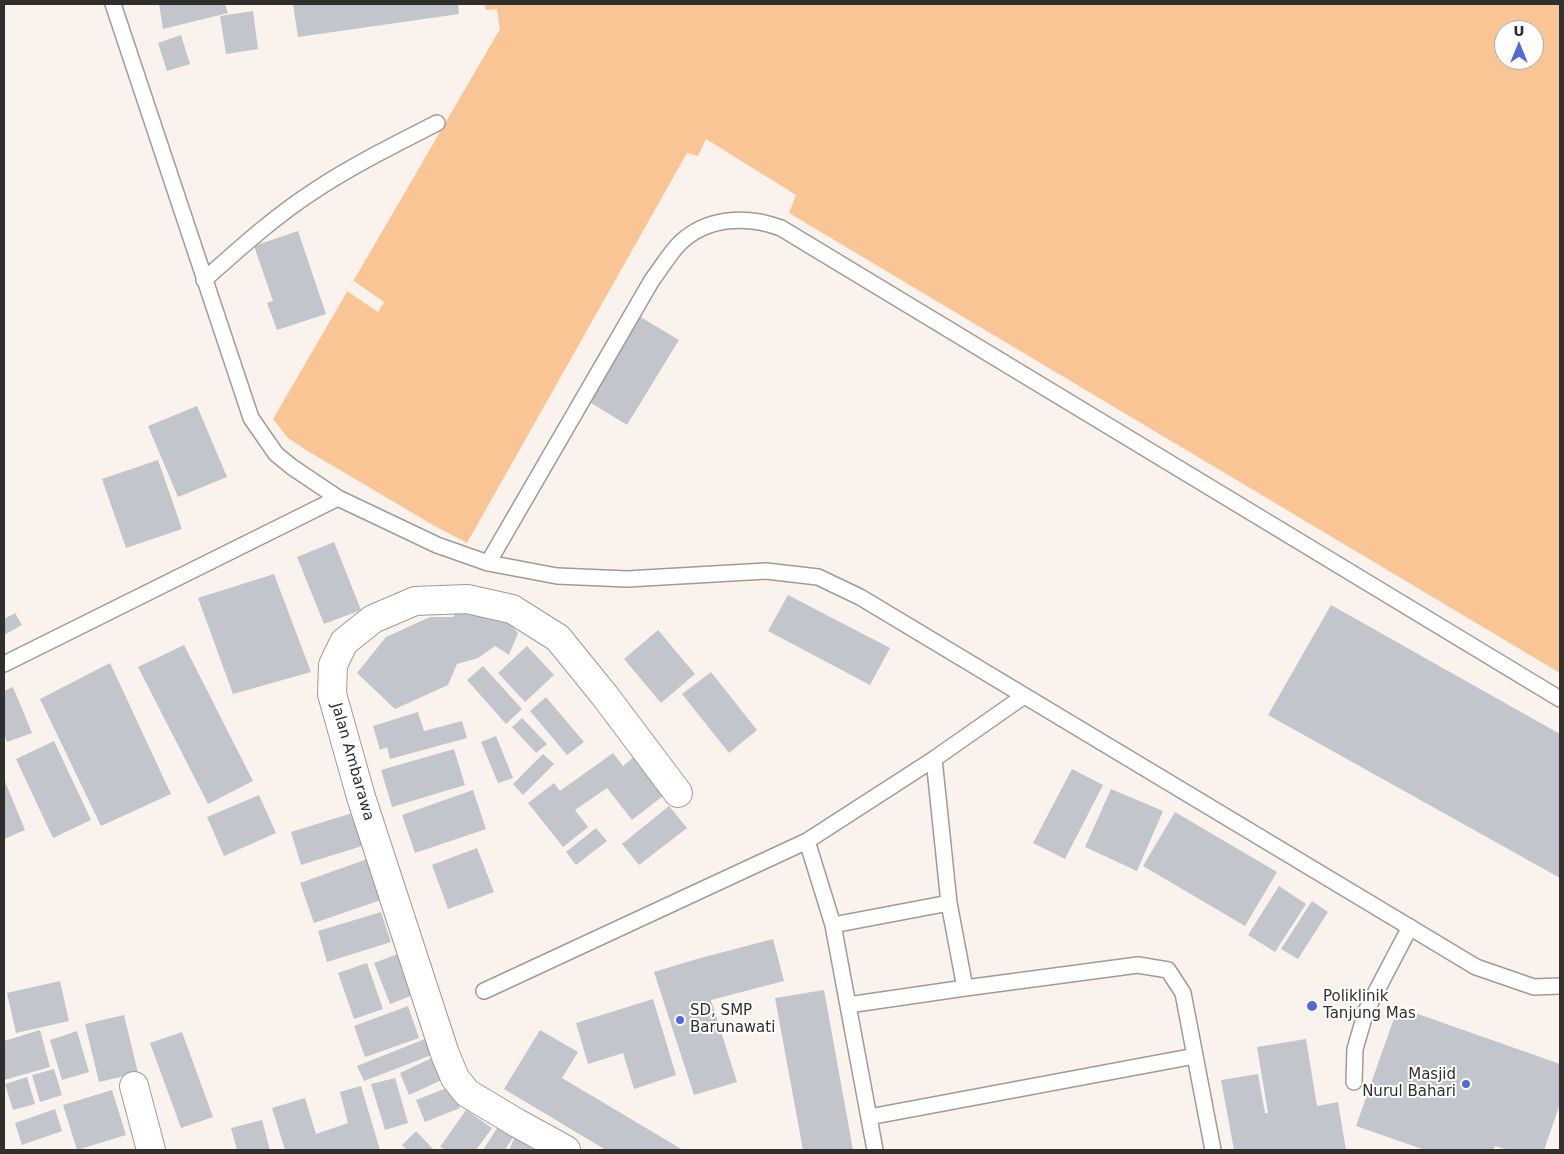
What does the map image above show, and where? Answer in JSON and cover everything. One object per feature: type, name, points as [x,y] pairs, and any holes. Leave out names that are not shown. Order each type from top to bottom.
[{"type":"street","name":"Jalan Ambarawa","points":[[566,1150],[467,1093],[455,1078],[444,1054],[361,797],[332,694],[333,665],[344,642],[373,619],[415,601],[467,599],[512,609],[558,638],[678,792]]},
{"type":"street","points":[[134,1086],[151,1150]]},
{"type":"lane","points":[[113,4],[251,418],[276,454],[292,468],[338,498],[437,544],[488,563],[557,576],[627,579],[766,571],[818,577],[860,596],[1476,967],[1534,987],[1560,986]]},
{"type":"lane","points":[[204,280],[261,230],[314,191],[360,163],[437,123]]},
{"type":"lane","points":[[488,563],[652,280],[680,243],[700,228],[720,222],[740,220],[764,221],[781,228],[1560,699]]},
{"type":"lane","points":[[4,664],[338,498]]},
{"type":"lane","points":[[484,992],[807,841],[934,759],[1024,696]]},
{"type":"lane","points":[[934,759],[949,903],[965,988]]},
{"type":"lane","points":[[807,841],[833,925],[875,1150]]},
{"type":"lane","points":[[833,925],[949,903]]},
{"type":"lane","points":[[1354,1082],[1355,1049],[1366,1011],[1410,927]]},
{"type":"lane","points":[[848,1005],[1138,965],[1168,970],[1183,993],[1213,1150]]},
{"type":"lane","points":[[869,1117],[1195,1056]]},
{"type":"shaded area","points":[[485,4],[1560,4],[1560,673],[789,213],[796,195],[706,139],[698,156],[687,153],[467,543],[306,450],[288,438],[273,419],[500,29],[497,9],[486,10]]},
{"type":"pier","points":[[354,281],[384,302],[378,312],[347,291]]},
{"type":"building","points":[[159,4],[225,4],[228,13],[163,29]]},
{"type":"building","points":[[293,4],[458,4],[459,14],[298,37]]},
{"type":"building","points":[[253,11],[258,49],[226,54],[220,16]]},
{"type":"building","points":[[181,35],[190,64],[167,71],[158,43]]},
{"type":"building","points":[[298,231],[326,314],[277,330],[267,303],[273,301],[254,246]]},
{"type":"building","points":[[639,316],[679,340],[627,425],[588,401]]},
{"type":"building","points":[[197,406],[227,477],[178,497],[148,426]]},
{"type":"building","points":[[158,460],[182,529],[126,548],[102,479]]},
{"type":"building","points":[[334,542],[361,610],[324,624],[297,557]]},
{"type":"building","points":[[274,574],[311,672],[233,694],[198,598]]},
{"type":"building","points":[[788,595],[890,648],[870,685],[768,631]]},
{"type":"building","points":[[1331,605],[1560,734],[1560,878],[1268,715]]},
{"type":"building","points":[[461,606],[496,607],[518,633],[509,655],[495,646],[478,658],[457,664],[448,685],[395,709],[357,673],[386,637],[430,617],[453,617]]},
{"type":"building","points":[[15,613],[22,625],[4,635],[4,619]]},
{"type":"building","points":[[658,630],[695,674],[661,703],[624,659]]},
{"type":"building","points":[[184,645],[253,781],[208,804],[138,667]]},
{"type":"building","points":[[527,646],[554,675],[525,702],[498,673]]},
{"type":"building","points":[[110,663],[171,794],[101,826],[40,699]]},
{"type":"building","points":[[483,666],[522,709],[506,724],[467,680]]},
{"type":"building","points":[[711,672],[757,730],[729,753],[682,694]]},
{"type":"building","points":[[13,687],[32,733],[7,742],[4,734],[4,691]]},
{"type":"building","points":[[546,697],[584,742],[567,755],[530,711]]},
{"type":"building","points":[[418,712],[424,731],[462,721],[467,738],[390,759],[387,747],[380,750],[373,726]]},
{"type":"building","points":[[522,718],[547,744],[536,753],[512,727]]},
{"type":"building","points":[[496,736],[513,778],[498,783],[481,742]]},
{"type":"building","points":[[54,741],[91,820],[53,838],[16,759]]},
{"type":"building","points":[[454,749],[465,785],[392,807],[381,770]]},
{"type":"building","points":[[613,753],[623,766],[634,757],[663,796],[632,820],[607,788],[575,810],[588,827],[563,847],[528,803],[554,783],[560,791]]},
{"type":"building","points":[[543,754],[554,764],[523,795],[513,784]]},
{"type":"building","points":[[1072,769],[1103,785],[1065,859],[1033,843]]},
{"type":"building","points":[[4,779],[25,830],[4,839]]},
{"type":"building","points":[[1111,789],[1163,811],[1137,871],[1085,847]]},
{"type":"building","points":[[473,790],[486,829],[415,853],[402,815]]},
{"type":"building","points":[[259,795],[276,833],[224,856],[207,817]]},
{"type":"building","points":[[669,806],[687,828],[639,865],[622,844]]},
{"type":"building","points":[[362,810],[372,843],[301,865],[291,832]]},
{"type":"building","points":[[1175,812],[1277,872],[1245,926],[1143,866]]},
{"type":"building","points":[[596,828],[607,841],[576,865],[566,852]]},
{"type":"building","points":[[477,848],[494,892],[448,909],[432,865]]},
{"type":"building","points":[[367,859],[381,900],[314,923],[300,883]]},
{"type":"building","points":[[1279,886],[1306,904],[1275,952],[1248,935]]},
{"type":"building","points":[[1312,901],[1328,912],[1298,959],[1281,949]]},
{"type":"building","points":[[381,912],[391,942],[327,962],[318,931]]},
{"type":"building","points":[[773,939],[784,981],[711,1000],[737,1082],[694,1095],[654,972]]},
{"type":"building","points":[[400,953],[416,994],[390,1004],[374,963]]},
{"type":"building","points":[[367,963],[383,1009],[354,1019],[338,973]]},
{"type":"building","points":[[60,981],[69,1021],[16,1033],[7,993]]},
{"type":"building","points":[[824,990],[853,1150],[803,1150],[775,998]]},
{"type":"building","points":[[653,999],[676,1075],[634,1089],[623,1053],[588,1064],[576,1023]]},
{"type":"building","points":[[408,1006],[419,1038],[365,1057],[354,1026]]},
{"type":"building","name":"Masjid Nurul Bahari","points":[[1398,1007],[1560,1064],[1560,1104],[1544,1150],[1508,1150],[1495,1146],[1493,1150],[1425,1150],[1356,1126]]},
{"type":"building","points":[[124,1015],[138,1073],[99,1082],[85,1024]]},
{"type":"building","points":[[40,1030],[50,1067],[4,1080],[4,1041]]},
{"type":"building","points":[[540,1030],[578,1052],[562,1078],[683,1150],[606,1150],[504,1089]]},
{"type":"building","points":[[77,1031],[89,1072],[62,1080],[50,1040]]},
{"type":"building","points":[[182,1032],[213,1117],[181,1128],[150,1043]]},
{"type":"building","points":[[435,1035],[442,1051],[364,1081],[357,1066]]},
{"type":"building","points":[[1306,1039],[1317,1106],[1338,1102],[1346,1150],[1234,1150],[1221,1080],[1258,1074],[1265,1113],[1268,1113],[1257,1047]]},
{"type":"building","points":[[434,1057],[444,1079],[409,1095],[400,1073]]},
{"type":"building","points":[[54,1069],[62,1095],[40,1102],[32,1075]]},
{"type":"building","points":[[27,1077],[35,1104],[13,1110],[5,1084]]},
{"type":"building","points":[[395,1078],[408,1123],[385,1130],[371,1084]]},
{"type":"building","points":[[361,1086],[380,1150],[285,1150],[272,1108],[305,1098],[316,1134],[348,1123],[340,1092]]},
{"type":"building","points":[[452,1086],[460,1108],[425,1122],[416,1100]]},
{"type":"building","points":[[112,1090],[126,1135],[77,1150],[63,1105]]},
{"type":"building","points":[[55,1109],[62,1131],[22,1145],[15,1123]]},
{"type":"building","points":[[466,1110],[492,1128],[476,1150],[446,1150],[440,1147]]},
{"type":"building","points":[[503,1119],[519,1128],[505,1150],[483,1150]]},
{"type":"building","points":[[262,1120],[270,1150],[237,1150],[231,1128]]},
{"type":"building","points":[[416,1131],[434,1150],[407,1150],[402,1145]]},
{"type":"building","points":[[516,1134],[534,1142],[530,1150],[509,1150]]},
{"type":"place","name":"Poliklinik Tanjung Mas","points":[[1312,1006]]},
{"type":"place","name":"SD, SMP Barunawati","points":[[680,1020]]},
{"type":"place","name":"Masjid Nurul Bahari","points":[[1466,1084]]}]
